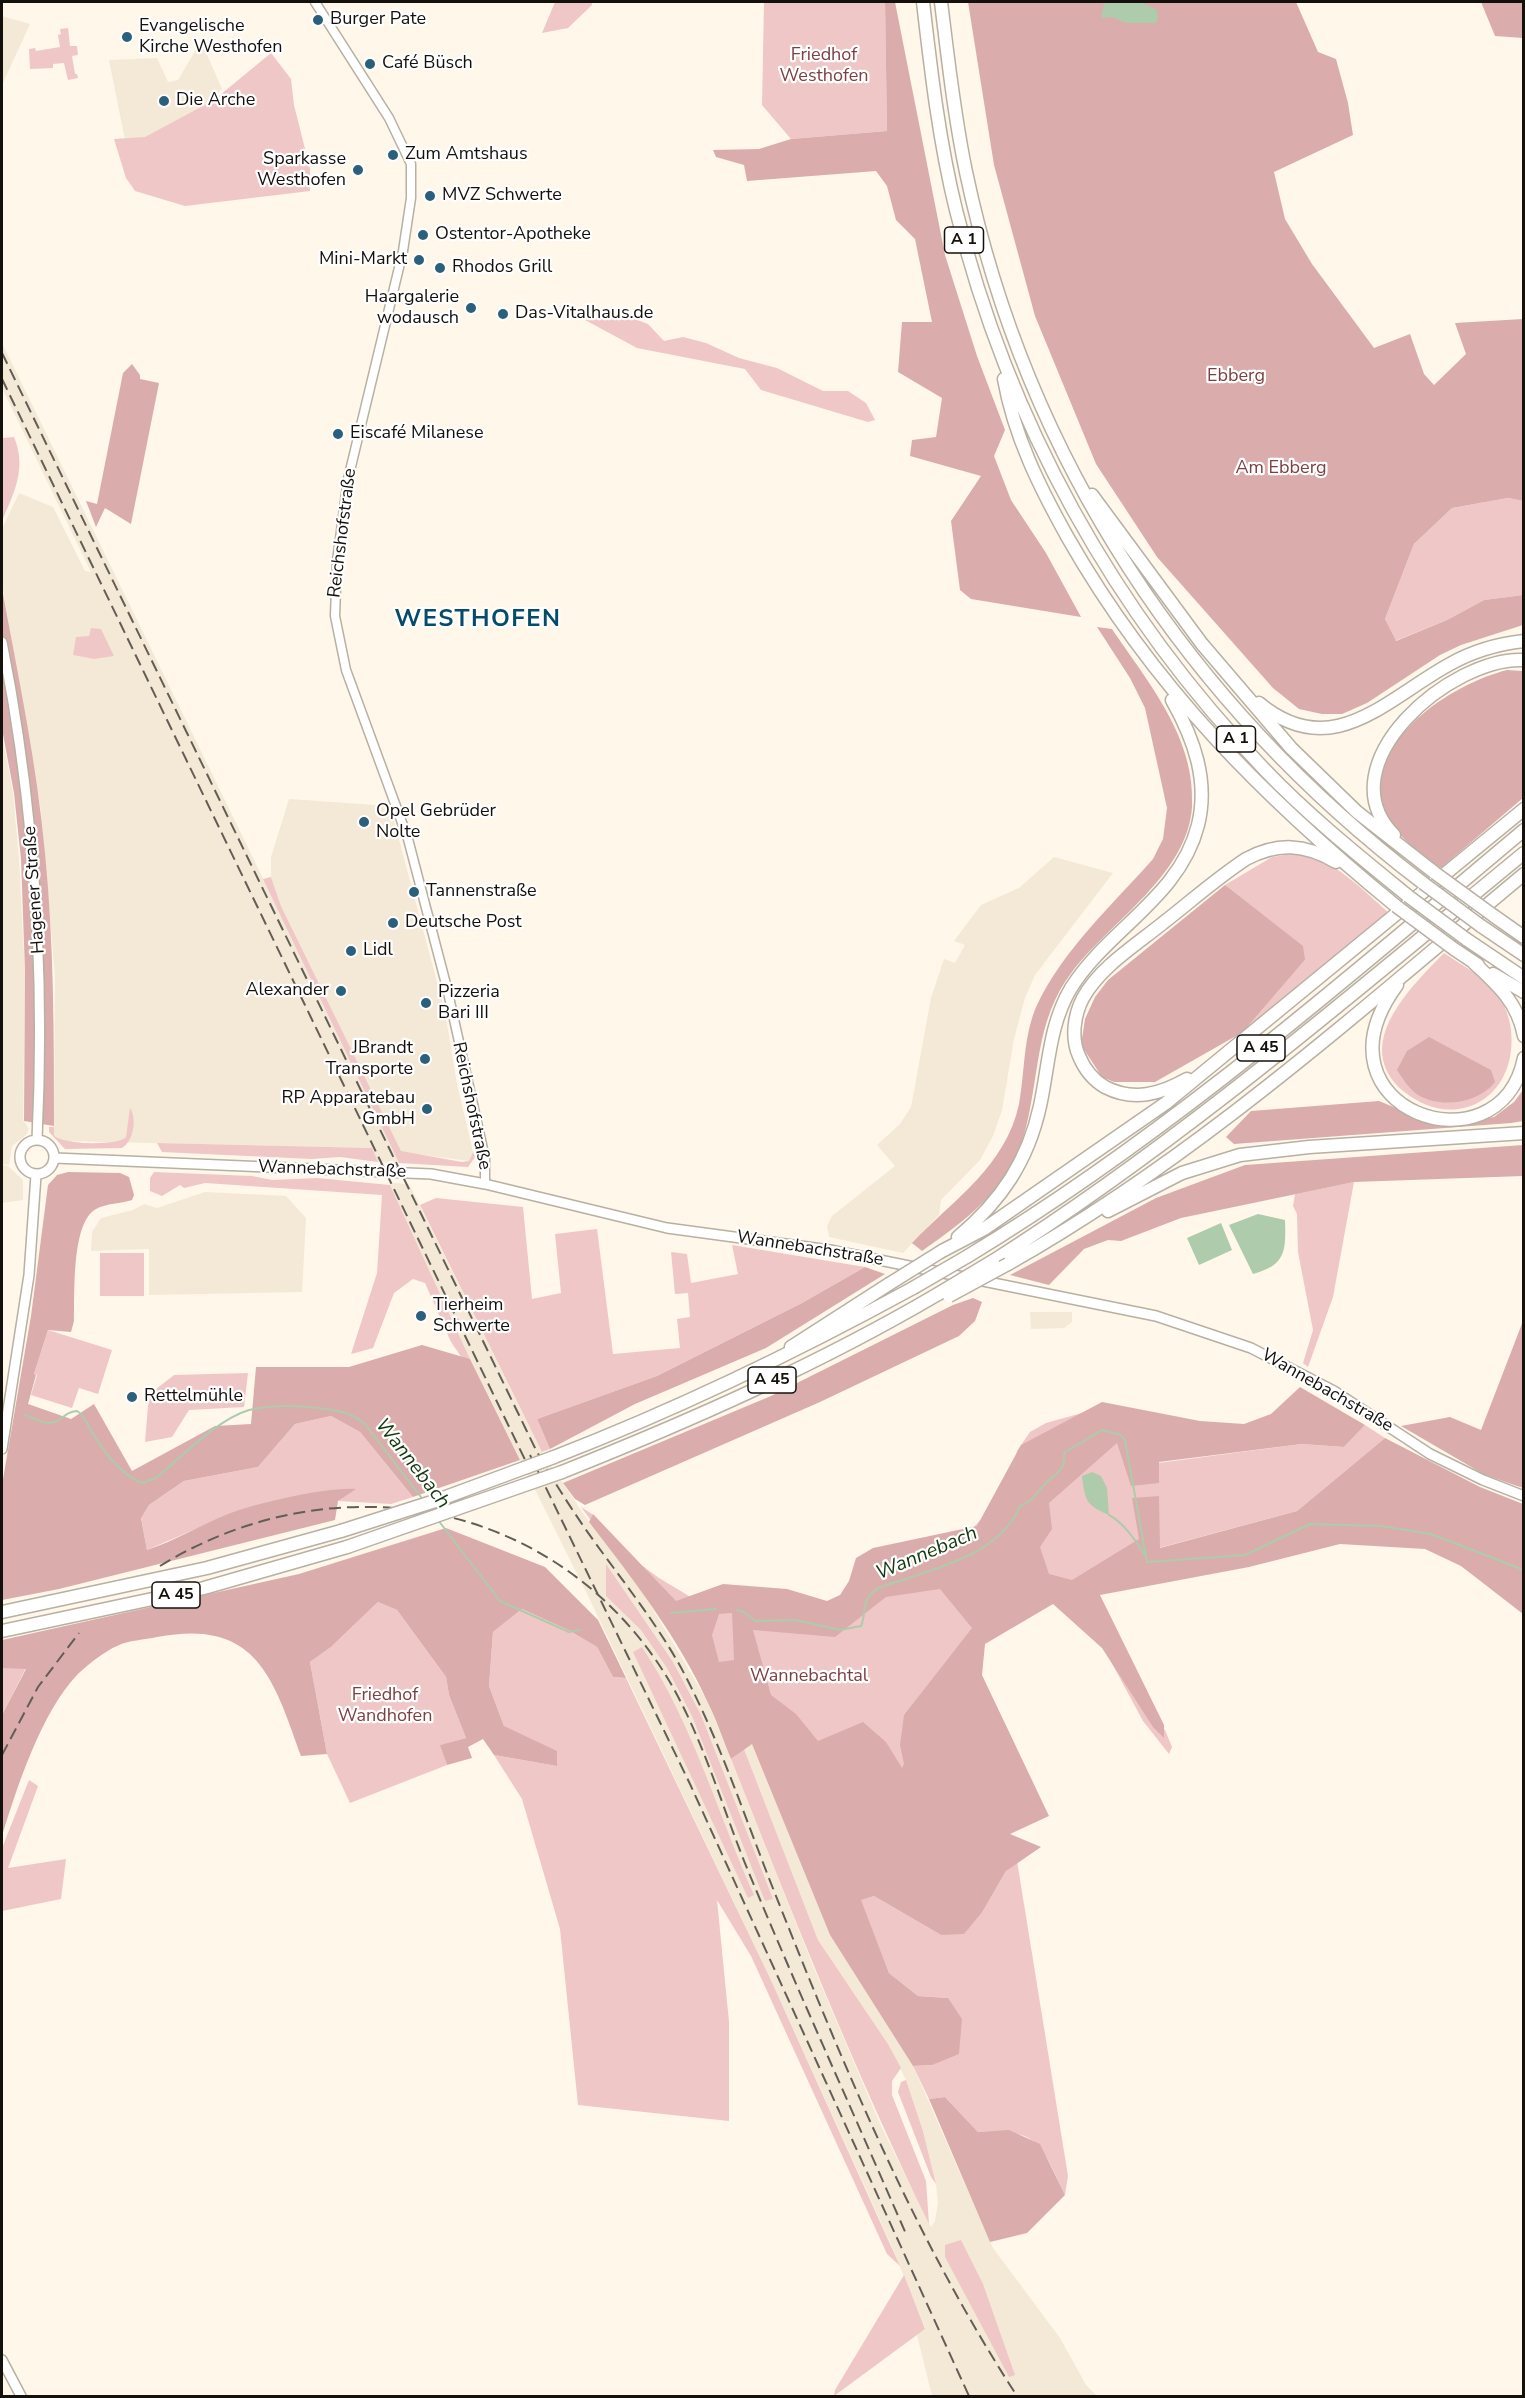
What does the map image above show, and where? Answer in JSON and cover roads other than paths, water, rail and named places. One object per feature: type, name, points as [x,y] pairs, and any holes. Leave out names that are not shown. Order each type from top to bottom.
[{"type":"highway","name":"A 1","points":[[923,2],[947,172],[980,296],[1001,357],[1052,474],[1097,552],[1182,676],[1267,773],[1337,837],[1408,896],[1524,978]]},
{"type":"highway","name":"A 1","points":[[941,2],[956,119],[975,209],[998,291],[1019,352],[1068,463],[1131,574],[1214,686],[1315,793],[1423,883],[1524,955]]},
{"type":"highway","points":[[1001,357],[1008,398],[1044,496],[1094,581],[1156,670],[1204,728],[1241,767],[1368,882],[1454,949],[1524,992]]},
{"type":"highway","points":[[1068,463],[1227,674],[1324,782],[1357,812],[1435,873],[1524,937]]},
{"type":"highway","points":[[1227,674],[1280,718],[1306,726],[1333,728],[1345,726],[1374,713],[1464,657],[1485,648],[1524,641]]},
{"type":"highway","points":[[1418,859],[1390,831],[1375,808],[1372,784],[1382,752],[1403,723],[1448,685],[1492,665],[1524,660]]},
{"type":"highway","points":[[942,1251],[998,1199],[1019,1167],[1031,1139],[1040,1105],[1054,1024],[1072,987],[1093,960],[1163,889],[1186,858],[1195,835],[1202,788],[1196,750],[1184,720],[1156,670]]},
{"type":"highway","points":[[764,1367],[809,1333],[942,1251],[984,1229],[1087,1160],[1166,1103],[1524,809]]},
{"type":"highway","name":"A 45","points":[[2,1612],[207,1568],[341,1531],[445,1498],[647,1420],[764,1367],[913,1288],[968,1256],[1121,1154],[1229,1073],[1524,830]]},
{"type":"highway","points":[[1226,1054],[1190,1078],[1166,1089],[1138,1096],[1120,1093],[1097,1082],[1080,1060],[1074,1039],[1078,1010],[1087,992],[1109,967],[1232,868],[1258,853],[1279,847],[1307,849],[1326,856],[1368,882]]},
{"type":"highway","name":"A 45","points":[[2,1631],[204,1588],[347,1547],[562,1472],[634,1443],[769,1381],[944,1295],[1092,1196],[1216,1105],[1524,853]]},
{"type":"highway","points":[[1069,1230],[1142,1181],[1221,1121],[1406,973],[1524,874]]},
{"type":"highway","points":[[1474,963],[1505,993],[1518,1014],[1524,1036]]},
{"type":"highway","points":[[1406,973],[1380,1010],[1372,1041],[1373,1062],[1380,1080],[1385,1089],[1406,1108],[1425,1117],[1444,1121],[1463,1119],[1481,1113],[1499,1102],[1513,1086],[1524,1058]]},
{"type":"highway","points":[[944,1295],[1182,1173],[1240,1155],[1309,1147],[1524,1132]]},
{"type":"main road","name":"Hagener Straße","points":[[2,642],[22,759],[37,898],[41,1035],[37,1140]]},
{"type":"main road","points":[[37,1140],[48,1143],[55,1158],[48,1171],[36,1175],[23,1167],[20,1158],[27,1143],[37,1140]]},
{"type":"main road","name":"Wannebachstraße","points":[[55,1158],[431,1174],[485,1184],[648,1224],[822,1248],[1156,1316],[1251,1347],[1334,1391],[1430,1454],[1483,1480],[1524,1496]]},
{"type":"main road","points":[[2,1449],[29,1275],[36,1175]]},
{"type":"main road","points":[[2,2360],[21,2397]]},
{"type":"street","name":"Reichshofstraße","points":[[315,2],[376,97],[411,164],[411,198],[403,251],[348,478],[337,561],[335,616],[346,670],[388,780],[422,891],[485,1158],[485,1184]]},
{"type":"waterway","name":"Wannebach","points":[[25,1415],[50,1423],[77,1411],[83,1416],[98,1442],[118,1467],[142,1483],[156,1478],[225,1421],[249,1410],[292,1406],[337,1411],[349,1414],[365,1424],[424,1501]]},
{"type":"waterway","name":"Wannebach","points":[[737,1610],[744,1612],[755,1621],[795,1620],[840,1630],[861,1626],[866,1602],[873,1592],[885,1585],[954,1562],[986,1545],[1012,1521],[1020,1506],[1030,1500],[1058,1472],[1063,1463],[1064,1453],[1102,1430],[1121,1435],[1125,1440],[1147,1562],[1245,1555],[1310,1524],[1381,1526],[1431,1534],[1524,1570]]},
{"type":"waterway","points":[[1109,1515],[1125,1528],[1146,1557]]},
{"type":"waterway","name":"Wannebach","points":[[438,1520],[500,1601],[569,1632],[580,1630]]},
{"type":"waterway","name":"Wannebach","points":[[671,1613],[716,1609]]},
{"type":"railway","points":[[2,353],[536,1450],[584,1527],[655,1625],[691,1687],[725,1763],[827,2021],[883,2150],[946,2275],[1017,2396]]},
{"type":"railway","points":[[2,379],[529,1468]]},
{"type":"railway","points":[[530,1455],[690,1784],[969,2396]]},
{"type":"railway","points":[[160,1566],[224,1534],[291,1514],[358,1507],[425,1512],[490,1529],[550,1559],[605,1601],[653,1656],[669,1681],[696,1734],[768,1918],[906,2234]]},
{"type":"railway","points":[[2,1755],[38,1687],[79,1633]]},
{"type":"place","name":"Burger Pate","points":[[318,20]]},
{"type":"place","name":"Evangelische Kirche Westhofen","points":[[127,37]]},
{"type":"place","name":"Café Büsch","points":[[370,64]]},
{"type":"place","name":"Die Arche","points":[[164,101]]},
{"type":"place","name":"Zum Amtshaus","points":[[393,155]]},
{"type":"place","name":"Sparkasse Westhofen","points":[[358,170]]},
{"type":"place","name":"MVZ Schwerte","points":[[430,196]]},
{"type":"place","name":"Ostentor-Apotheke","points":[[423,235]]},
{"type":"place","name":"Mini-Markt","points":[[419,260]]},
{"type":"place","name":"Rhodos Grill","points":[[440,268]]},
{"type":"place","name":"Haargalerie wodausch","points":[[471,308]]},
{"type":"place","name":"Das-Vitalhaus.de","points":[[503,314]]},
{"type":"place","name":"Eiscafé Milanese","points":[[338,434]]},
{"type":"place","name":"Opel Gebrüder Nolte","points":[[364,822]]},
{"type":"place","name":"Tannenstraße","points":[[414,892]]},
{"type":"place","name":"Deutsche Post","points":[[393,923]]},
{"type":"place","name":"Lidl","points":[[351,951]]},
{"type":"place","name":"Alexander","points":[[341,991]]},
{"type":"place","name":"Pizzeria Bari III","points":[[426,1003]]},
{"type":"place","name":"JBrandt Transporte","points":[[425,1059]]},
{"type":"place","name":"RP Apparatebau GmbH","points":[[427,1109]]},
{"type":"place","name":"Tierheim Schwerte","points":[[421,1316]]},
{"type":"place","name":"Rettelmühle","points":[[132,1397]]},
{"type":"district","name":"WESTHOFEN","points":[[478,620]]},
{"type":"park label","name":"Friedhof Westhofen","points":[[824,66]]},
{"type":"park label","name":"Ebberg","points":[[1236,377]]},
{"type":"park label","name":"Am Ebberg","points":[[1281,469]]},
{"type":"park label","name":"Wannebachtal","points":[[809,1677]]},
{"type":"park label","name":"Friedhof Wandhofen","points":[[385,1706]]}]
